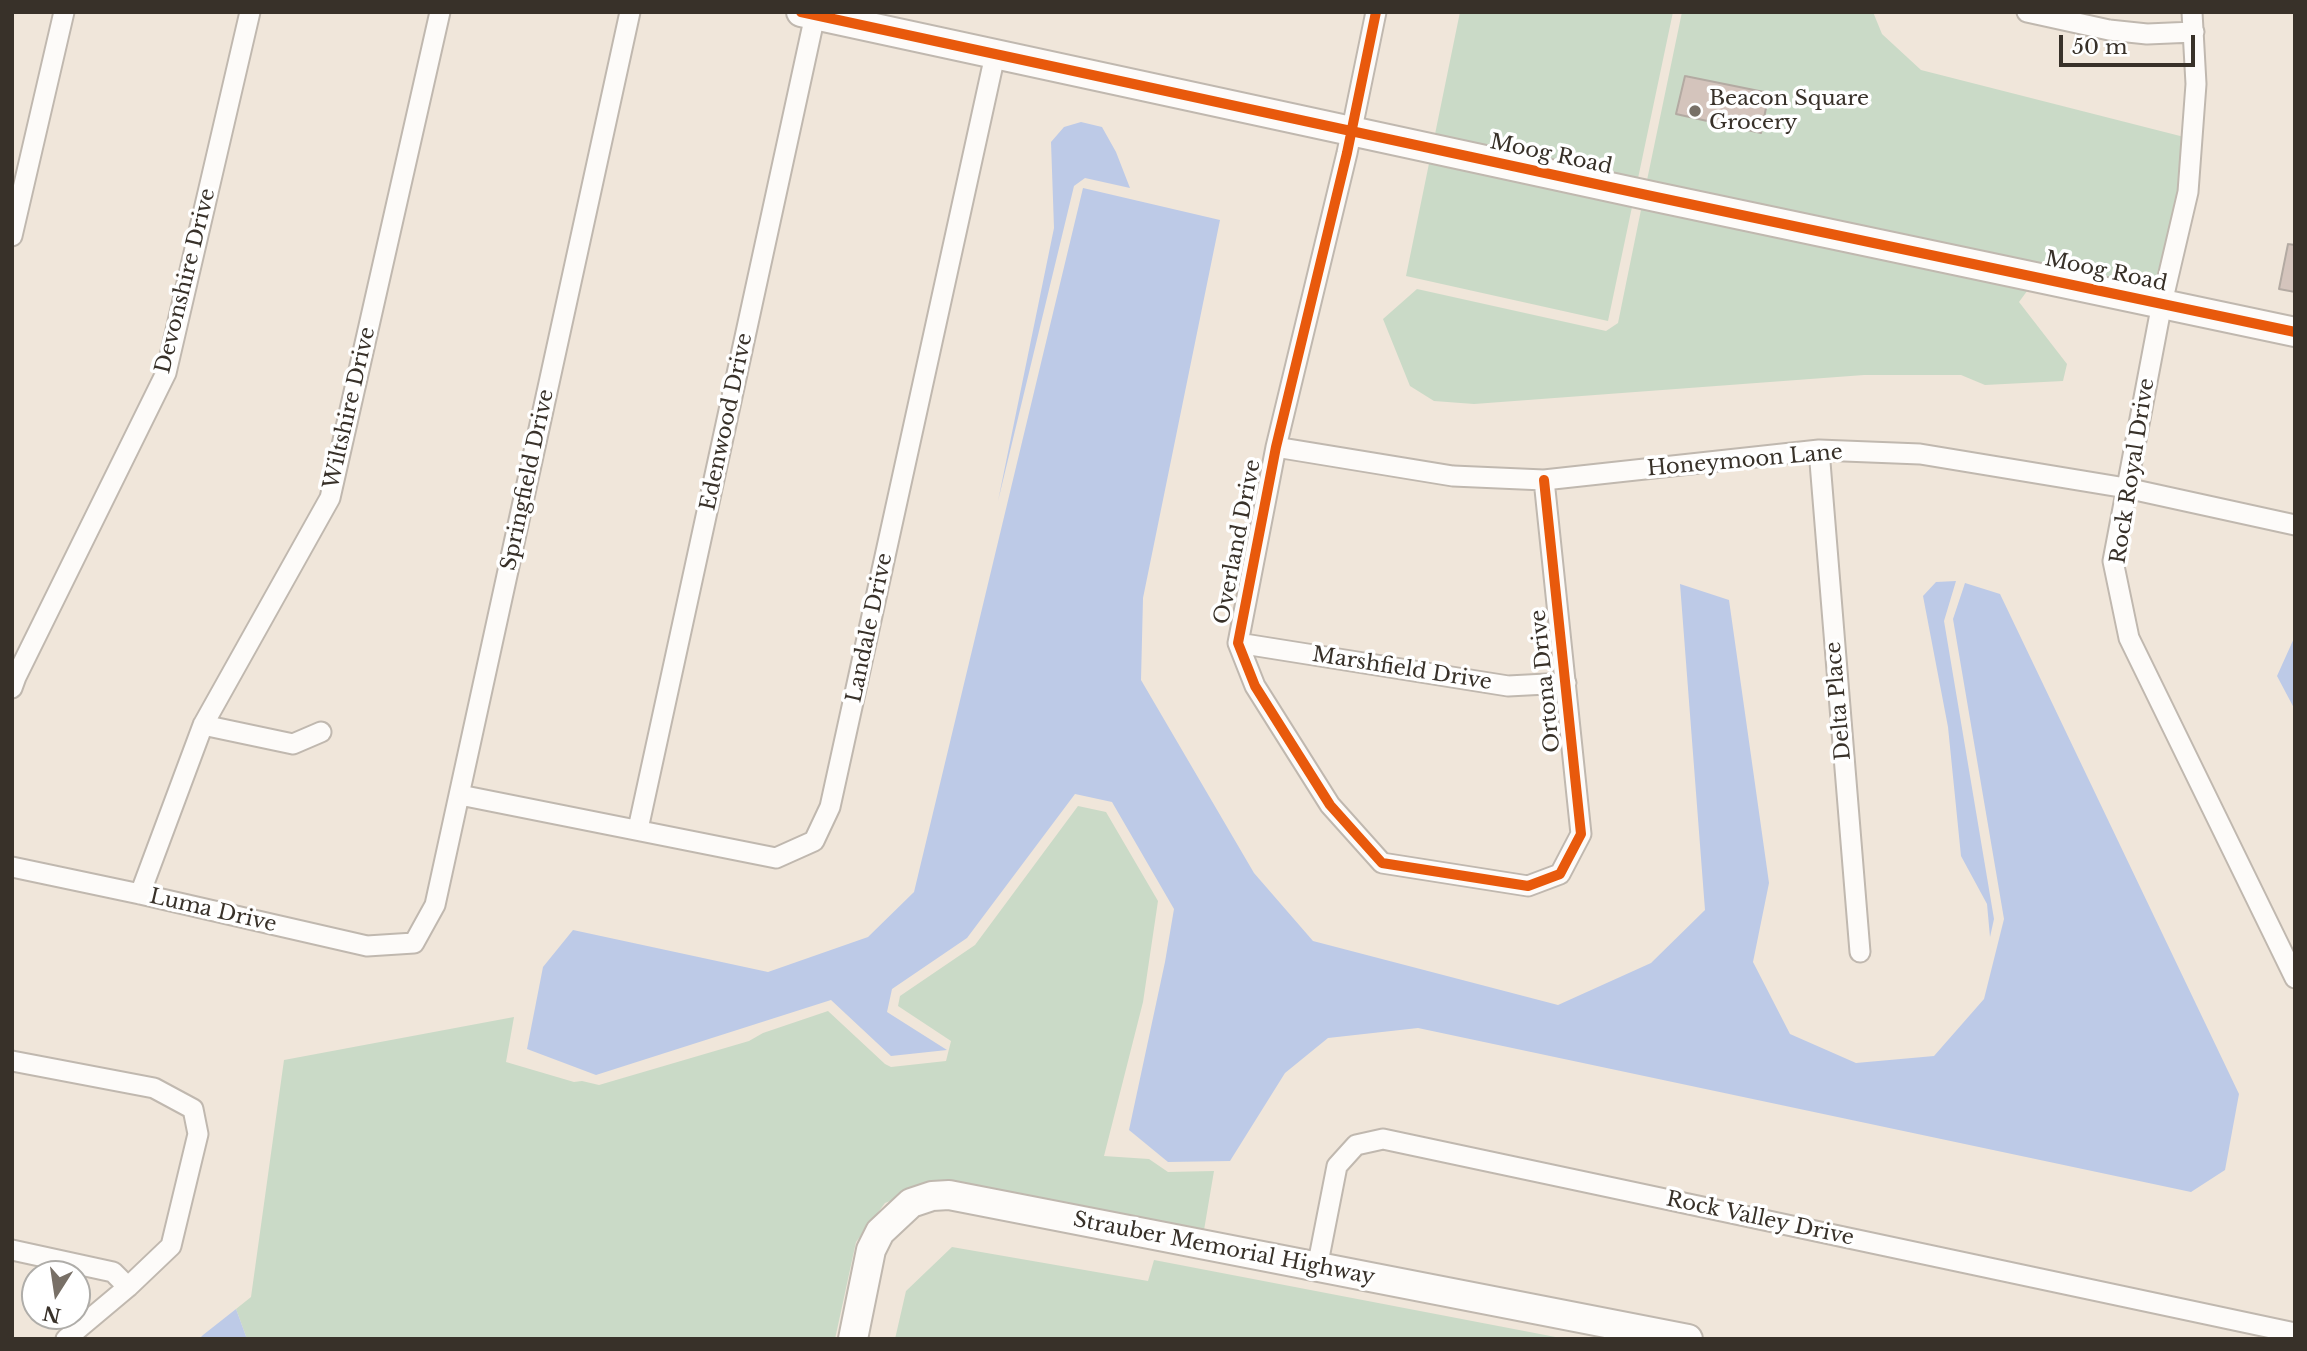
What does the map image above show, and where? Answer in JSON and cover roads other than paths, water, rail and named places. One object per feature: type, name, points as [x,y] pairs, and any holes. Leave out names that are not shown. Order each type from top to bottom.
[{"type":"street","points":[[12,236],[64,12]]},
{"type":"street","name":"Devonshire Drive","points":[[12,688],[166,373],[250,12]]},
{"type":"street","name":"Wiltshire Drive","points":[[140,894],[203,725],[330,498],[440,12]]},
{"type":"street","name":"Springfield Drive","points":[[414,943],[435,905],[630,12]]},
{"type":"street","name":"Overland Drive","points":[[1376,12],[1352,132],[1276,447],[1238,643],[1255,685],[1330,805],[1382,863],[1528,886],[1560,874]]},
{"type":"street","points":[[2027,12],[2109,30],[2147,34],[2193,22]]},
{"type":"street","name":"Moog Road","points":[[808,14],[2295,332]]},
{"type":"street","name":"Edenwood Drive","points":[[638,829],[808,14]]},
{"type":"street","name":"Rock Royal Drive","points":[[2193,22],[2196,84],[2188,192],[2162,303],[2113,561],[2129,638],[2295,978]]},
{"type":"street","name":"Landale Drive","points":[[460,795],[776,858],[814,841],[830,807],[995,55]]},
{"type":"street","name":"Honeymoon Lane","points":[[1276,447],[1453,476],[1544,480],[1819,450],[1920,454],[2126,488],[2295,525]]},
{"type":"street","name":"Delta Place","points":[[1819,450],[1860,951]]},
{"type":"street","name":"Ortona Drive","points":[[1544,480],[1581,834],[1560,874]]},
{"type":"street","name":"Marshfield Drive","points":[[1238,643],[1508,686],[1566,683]]},
{"type":"street","points":[[203,725],[293,744],[321,732]]},
{"type":"street","name":"Luma Drive","points":[[12,867],[367,946],[414,943]]},
{"type":"street","points":[[12,1061],[154,1088],[193,1109],[198,1134],[171,1246],[128,1287],[66,1339]]},
{"type":"street","name":"Rock Valley Drive","points":[[1317,1268],[1336,1166],[1356,1145],[1382,1139],[2295,1333]]},
{"type":"street","name":"Strauber Memorial Highway","points":[[853,1339],[871,1250],[880,1232],[911,1203],[932,1196],[949,1195],[1688,1339]]},
{"type":"street","points":[[12,1250],[113,1272],[128,1287]]},
{"type":"water","points":[[1081,122],[1102,127],[1116,152],[1130,188],[1085,178],[1074,186],[998,501],[1054,228],[1051,142],[1064,127]]},
{"type":"water","points":[[1083,188],[1220,220],[1143,598],[1141,680],[1254,873],[1313,941],[1558,1005],[1651,963],[1705,910],[1680,584],[1729,600],[1769,883],[1753,962],[1790,1034],[1856,1063],[1934,1056],[1984,999],[2004,919],[1953,619],[1965,583],[2000,594],[2239,1094],[2225,1170],[2191,1192],[1418,1028],[1328,1038],[1285,1073],[1230,1161],[1168,1162],[1129,1130],[1174,909],[1112,802],[1075,794],[967,938],[892,989],[887,1012],[947,1050],[891,1056],[831,1000],[596,1075],[527,1049],[543,967],[573,930],[768,972],[868,937],[914,892]]},
{"type":"water","points":[[1956,581],[1944,621],[1994,919],[1990,937],[1987,904],[1961,856],[1948,727],[1923,596],[1936,582]]},
{"type":"water","points":[[2295,636],[2295,710],[2277,676]]},
{"type":"water","points":[[236,1309],[247,1339],[199,1339],[203,1335]]},
{"type":"place","name":"Beacon Square Grocery","points":[[1695,111]]}]
